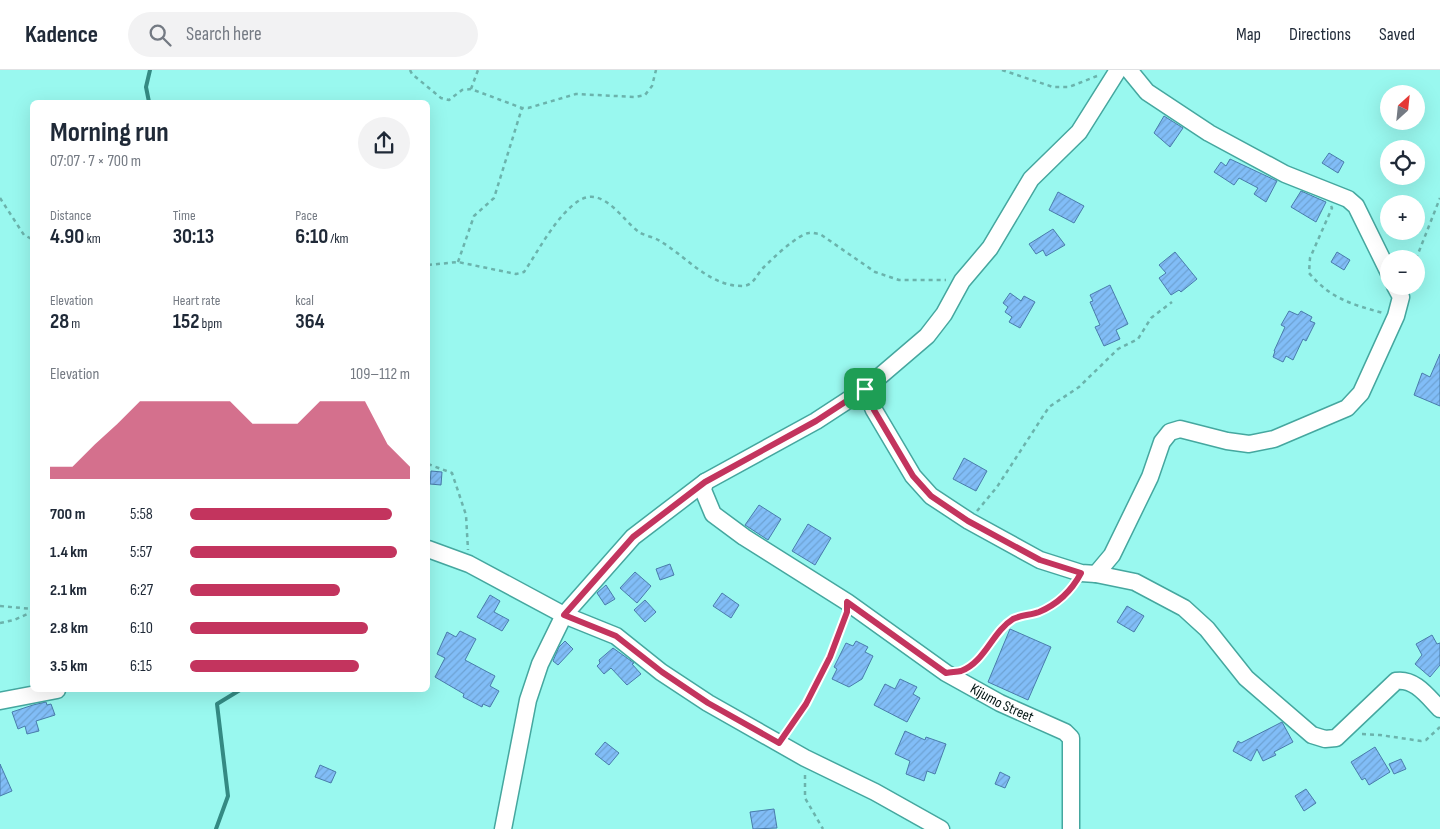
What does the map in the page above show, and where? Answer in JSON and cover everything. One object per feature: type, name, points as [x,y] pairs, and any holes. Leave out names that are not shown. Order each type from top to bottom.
[{"type":"street","points":[[503,829],[528,700],[540,664],[564,615],[633,537],[705,482],[816,421],[865,389],[927,336],[944,314],[962,280],[990,248],[1031,179],[1079,132],[1118,70]]},
{"type":"street","points":[[1128,70],[1148,92],[1209,133],[1285,174],[1348,199],[1356,206],[1380,255]]},
{"type":"street","points":[[1088,573],[1112,555],[1150,477],[1162,442],[1170,432],[1180,429],[1226,441],[1248,444],[1274,439],[1347,408],[1361,393],[1396,316],[1399,295]]},
{"type":"street","points":[[865,389],[874,410],[913,476],[931,496],[968,521],[1040,560],[1088,573],[1135,582],[1184,608],[1207,629],[1246,678],[1312,736],[1325,739],[1336,738],[1396,681],[1402,680],[1419,688],[1440,710]]},
{"type":"street","name":"Kijumo Street","points":[[705,482],[703,490],[713,514],[744,537],[847,602],[946,673],[1000,703],[1065,732],[1071,738],[1071,829]]},
{"type":"street","points":[[430,550],[469,564],[564,615],[616,636],[662,672],[708,703],[805,758],[875,792],[938,828]]},
{"type":"street","points":[[0,701],[14,700],[48,692]]},
{"type":"path","points":[[410,70],[412,74],[441,98],[449,100],[462,90],[472,89],[522,108],[528,108],[576,94],[635,97],[645,95],[652,86],[656,70]]},
{"type":"path","points":[[472,89],[478,70]]},
{"type":"path","points":[[1002,70],[1053,87],[1069,87],[1118,70]]},
{"type":"path","points":[[458,262],[474,216],[494,198],[522,108]]},
{"type":"path","points":[[0,198],[24,235],[30,238]]},
{"type":"path","points":[[430,265],[458,262],[516,274],[524,272],[563,214],[581,200],[593,198],[612,205],[639,232],[660,241],[713,279],[734,286],[745,286],[753,282],[763,268],[799,237],[809,232],[820,234],[875,272],[899,280],[962,280]]},
{"type":"path","points":[[1420,250],[1440,198]]},
{"type":"path","points":[[1328,200],[1332,208],[1310,258],[1309,273],[1318,283],[1340,300],[1396,316]]},
{"type":"path","points":[[968,521],[997,487],[1049,407],[1079,387],[1118,349],[1138,339],[1151,318],[1172,302]]},
{"type":"path","points":[[430,465],[452,473],[466,515],[469,564]]},
{"type":"path","points":[[946,673],[961,671],[975,662],[995,636],[1013,619],[1039,612],[1061,598],[1088,573]]},
{"type":"path","points":[[779,743],[806,704],[830,657],[847,612],[847,602]]},
{"type":"path","points":[[0,606],[30,611]]},
{"type":"path","points":[[0,623],[14,620],[30,612]]},
{"type":"path","points":[[1336,738],[1364,734],[1421,741],[1426,740],[1440,727]]},
{"type":"path","points":[[805,758],[805,798],[823,829]]},
{"type":"building","points":[[1164,116],[1183,128],[1170,147],[1154,133]]},
{"type":"building","points":[[1329,153],[1344,162],[1338,173],[1322,163]]},
{"type":"building","points":[[1230,159],[1277,181],[1266,202],[1254,194],[1258,188],[1239,178],[1234,185],[1214,172],[1221,162],[1226,166]]},
{"type":"building","points":[[1301,191],[1326,202],[1316,222],[1291,207]]},
{"type":"building","points":[[1058,192],[1084,206],[1074,223],[1049,210]]},
{"type":"building","points":[[1053,229],[1065,245],[1046,256],[1043,250],[1036,254],[1029,244]]},
{"type":"building","points":[[1175,252],[1197,279],[1181,292],[1179,290],[1171,295],[1159,278],[1166,273],[1159,265]]},
{"type":"building","points":[[1337,252],[1350,260],[1344,270],[1331,262]]},
{"type":"building","points":[[1110,285],[1128,324],[1116,330],[1120,339],[1104,346],[1095,327],[1100,325],[1090,302],[1093,301],[1090,295]]},
{"type":"building","points":[[1010,293],[1021,301],[1024,296],[1035,302],[1020,328],[1009,322],[1012,317],[1005,312],[1008,307],[1003,303]]},
{"type":"building","points":[[1289,311],[1298,315],[1301,311],[1312,317],[1310,321],[1315,323],[1306,341],[1303,339],[1293,360],[1286,356],[1283,362],[1273,357],[1285,327],[1281,325]]},
{"type":"building","points":[[1440,354],[1440,406],[1414,395],[1422,373],[1430,377]]},
{"type":"building","points":[[964,458],[987,471],[976,491],[953,479]]},
{"type":"building","points":[[431,471],[442,472],[441,485],[430,484]]},
{"type":"building","points":[[759,505],[781,519],[768,540],[745,525]]},
{"type":"building","points":[[808,524],[831,538],[815,565],[792,551]]},
{"type":"building","points":[[670,564],[674,575],[660,580],[656,569]]},
{"type":"building","points":[[635,572],[651,586],[637,603],[620,588]]},
{"type":"building","points":[[606,585],[615,599],[605,605],[597,593]]},
{"type":"building","points":[[722,593],[739,605],[731,618],[713,606]]},
{"type":"building","points":[[490,595],[500,601],[494,612],[509,620],[502,631],[477,617]]},
{"type":"building","points":[[645,600],[656,612],[645,622],[634,610]]},
{"type":"building","points":[[1127,606],[1144,616],[1134,632],[1117,622]]},
{"type":"building","points":[[1010,629],[1051,647],[1028,700],[988,682]]},
{"type":"building","points":[[460,631],[476,639],[465,660],[495,676],[490,686],[499,691],[490,707],[483,704],[482,707],[463,697],[464,694],[435,677],[445,658],[437,654],[447,632],[456,637]]},
{"type":"building","points":[[1432,635],[1437,644],[1440,643],[1440,665],[1430,677],[1415,664],[1422,655],[1416,644]]},
{"type":"building","points":[[565,641],[573,649],[558,665],[553,661],[559,647]]},
{"type":"building","points":[[856,641],[868,647],[865,652],[873,656],[862,679],[849,687],[832,679],[837,669],[834,667],[846,643],[853,646]]},
{"type":"building","points":[[613,648],[634,663],[632,664],[641,674],[627,685],[611,668],[604,674],[597,666],[600,663],[599,660]]},
{"type":"building","points":[[900,679],[917,687],[913,694],[920,698],[907,722],[874,705],[885,684],[895,689]]},
{"type":"building","points":[[46,702],[47,705],[51,704],[55,715],[36,721],[39,731],[27,734],[25,726],[18,729],[12,712]]},
{"type":"building","points":[[1282,722],[1293,742],[1274,752],[1276,755],[1263,761],[1257,749],[1251,761],[1233,751],[1238,741],[1241,743]]},
{"type":"building","points":[[905,731],[925,740],[926,737],[946,744],[935,774],[927,771],[924,781],[906,774],[910,761],[895,754]]},
{"type":"building","points":[[605,742],[619,753],[609,765],[595,754]]},
{"type":"building","points":[[1375,747],[1390,772],[1369,785],[1365,778],[1362,780],[1351,762]]},
{"type":"building","points":[[1401,759],[1406,769],[1394,774],[1389,764]]},
{"type":"building","points":[[0,764],[12,791],[0,796]]},
{"type":"building","points":[[320,765],[336,772],[331,783],[315,777]]},
{"type":"building","points":[[1000,772],[1010,777],[1005,788],[995,784]]},
{"type":"building","points":[[1306,789],[1316,803],[1304,811],[1295,796]]},
{"type":"building","points":[[774,809],[777,828],[753,829],[750,812]]},
{"type":"waterway","points":[[149,100],[146,87],[150,70]]},
{"type":"waterway","points":[[216,829],[228,796],[217,704],[237,692]]},
{"type":"route","points":[[865,389],[874,410],[913,476],[931,496],[968,521],[1040,560],[1081,573],[1074,586],[1061,598],[1039,612],[1013,619],[995,636],[975,662],[961,671],[946,673],[847,602],[847,612],[830,657],[806,704],[779,743],[708,703],[662,672],[616,636],[564,615],[633,537],[705,482],[816,421],[865,389]]}]
